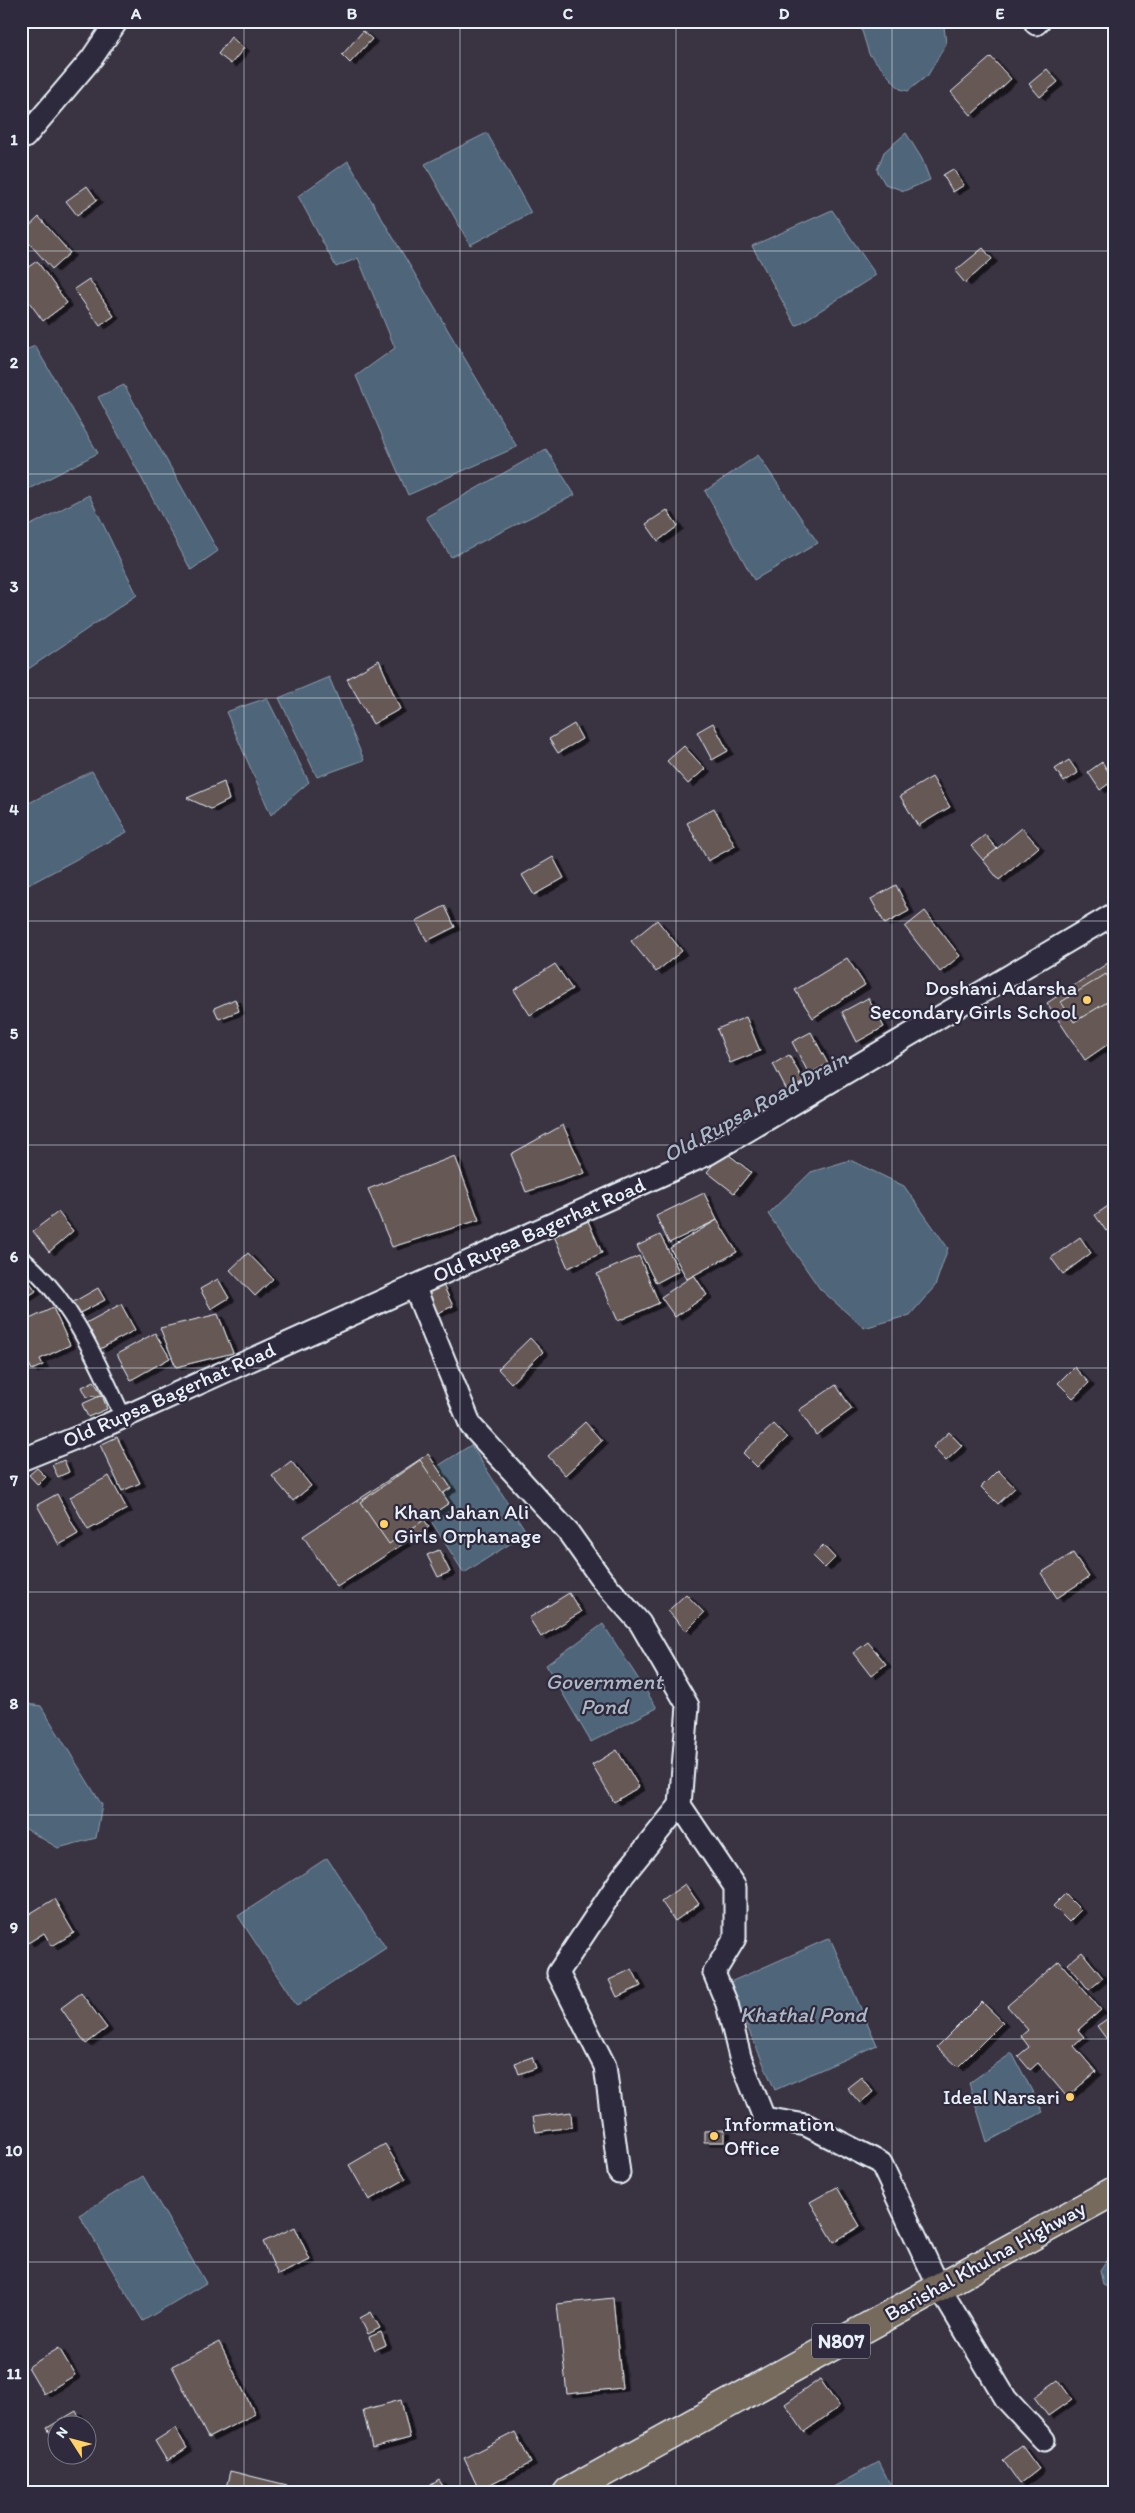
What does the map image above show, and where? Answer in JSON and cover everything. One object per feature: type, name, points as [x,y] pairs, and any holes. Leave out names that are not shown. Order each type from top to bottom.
[{"type":"highway","name":"Barishal Khulna Highway","points":[[568,2492],[1114,2191]]},
{"type":"street","points":[[21,138],[25,137],[92,58],[117,21]]},
{"type":"street","name":"Old Rupsa Bagerhat Road","points":[[21,1460],[123,1417],[708,1154],[1112,921]]},
{"type":"street","points":[[21,1258],[37,1271],[86,1338],[123,1417]]},
{"type":"street","points":[[414,1286],[471,1426],[568,1532],[602,1580],[640,1624],[688,1706],[680,1805],[622,1877],[558,1973],[605,2066],[619,2173]]},
{"type":"street","points":[[680,1805],[735,1888],[735,1938],[714,1973],[727,2004],[740,2057],[764,2118],[806,2125],[881,2163],[939,2287],[1006,2399],[1044,2440]]},
{"type":"water","points":[[859,21],[938,21],[944,26],[946,44],[928,75],[908,91],[900,89],[869,54]]},
{"type":"water","points":[[487,133],[531,213],[470,245],[425,164]]},
{"type":"water","points":[[906,133],[922,159],[930,180],[904,191],[885,184],[877,170],[884,152]]},
{"type":"water","points":[[348,161],[517,447],[408,495],[356,376],[395,348],[358,258],[336,267],[298,196]]},
{"type":"water","points":[[832,210],[876,275],[796,326],[752,246]]},
{"type":"water","points":[[35,346],[98,453],[21,493],[21,352]]},
{"type":"water","points":[[124,385],[218,551],[191,570],[98,397]]},
{"type":"water","points":[[546,449],[575,495],[451,557],[426,517]]},
{"type":"water","points":[[758,455],[818,543],[754,580],[705,491]]},
{"type":"water","points":[[89,495],[137,595],[21,674],[21,530]]},
{"type":"water","points":[[329,677],[364,760],[317,777],[279,698]]},
{"type":"water","points":[[267,698],[309,782],[271,815],[226,712]]},
{"type":"water","points":[[92,771],[127,832],[21,889],[21,807]]},
{"type":"water","points":[[850,1160],[904,1186],[948,1248],[935,1286],[910,1315],[864,1328],[820,1289],[768,1214],[811,1172]]},
{"type":"water","points":[[471,1445],[527,1533],[464,1573],[408,1485]]},
{"type":"water","name":"Government Pond","points":[[603,1624],[657,1708],[591,1742],[546,1665]]},
{"type":"water","points":[[21,1703],[41,1706],[102,1805],[96,1838],[58,1848],[21,1826]]},
{"type":"water","points":[[327,1858],[386,1948],[297,2006],[238,1916]]},
{"type":"water","name":"Khathal Pond","points":[[830,1938],[877,2045],[775,2090],[728,1983]]},
{"type":"water","points":[[1012,2053],[1043,2112],[987,2142],[969,2083]]},
{"type":"water","points":[[143,2176],[206,2283],[143,2321],[79,2215]]},
{"type":"water","points":[[1114,2249],[1114,2290],[1103,2285],[1100,2270]]},
{"type":"water","points":[[879,2462],[894,2492],[824,2492]]},
{"type":"building","points":[[363,31],[372,39],[350,63],[342,55]]},
{"type":"building","points":[[231,37],[244,48],[231,64],[218,54]]},
{"type":"building","points":[[991,57],[1011,79],[971,115],[951,92]]},
{"type":"building","points":[[1047,69],[1058,82],[1040,97],[1029,84]]},
{"type":"building","points":[[953,169],[964,185],[953,192],[943,175]]},
{"type":"building","points":[[87,186],[97,200],[77,215],[66,201]]},
{"type":"building","points":[[39,217],[70,253],[52,269],[21,234]]},
{"type":"building","points":[[983,248],[992,259],[965,283],[955,271]]},
{"type":"building","points":[[37,261],[67,303],[43,321],[21,291],[21,272]]},
{"type":"building","points":[[89,279],[114,316],[100,326],[74,289]]},
{"type":"building","points":[[667,510],[678,526],[658,541],[646,524]]},
{"type":"building","points":[[379,660],[400,709],[373,724],[347,679]]},
{"type":"building","points":[[713,723],[728,751],[712,760],[697,732]]},
{"type":"building","points":[[574,724],[582,739],[558,753],[549,739]]},
{"type":"building","points":[[684,746],[705,769],[688,784],[667,761]]},
{"type":"building","points":[[1069,760],[1078,773],[1064,782],[1055,769]]},
{"type":"building","points":[[1102,762],[1114,780],[1100,790],[1088,772]]},
{"type":"building","points":[[932,777],[950,807],[918,826],[900,796]]},
{"type":"building","points":[[224,782],[229,800],[211,809],[187,798]]},
{"type":"building","points":[[714,808],[735,846],[708,861],[687,823]]},
{"type":"building","points":[[1022,828],[1039,847],[999,880],[983,860]]},
{"type":"building","points":[[985,835],[997,849],[983,860],[971,846]]},
{"type":"building","points":[[553,857],[564,878],[534,895],[522,875]]},
{"type":"building","points":[[896,885],[909,911],[885,924],[871,899]]},
{"type":"building","points":[[445,906],[455,927],[427,941],[416,921]]},
{"type":"building","points":[[925,911],[960,956],[940,972],[905,927]]},
{"type":"building","points":[[657,920],[682,951],[656,972],[631,941]]},
{"type":"building","points":[[847,958],[865,985],[813,1018],[795,990]]},
{"type":"building","points":[[1111,961],[1114,965],[1114,1040],[1085,1060],[1047,1003]]},
{"type":"building","points":[[555,964],[572,989],[530,1015],[514,990]]},
{"type":"building","name":"Doshani Adarsha Secondary Girls School","points":[[1106,974],[1114,986],[1114,998],[1074,1022],[1061,1002]]},
{"type":"building","points":[[868,998],[884,1027],[857,1042],[842,1012]]},
{"type":"building","points":[[235,999],[239,1011],[219,1019],[214,1008]]},
{"type":"building","points":[[746,1017],[760,1051],[730,1063],[717,1029]]},
{"type":"building","points":[[811,1032],[828,1064],[809,1074],[792,1042]]},
{"type":"building","points":[[789,1055],[804,1082],[787,1091],[773,1064]]},
{"type":"building","points":[[563,1125],[585,1173],[526,1192],[511,1154]]},
{"type":"building","points":[[724,1151],[751,1172],[734,1193],[707,1172]]},
{"type":"building","points":[[455,1156],[479,1220],[392,1247],[368,1189]]},
{"type":"building","points":[[704,1193],[717,1220],[669,1243],[656,1216]]},
{"type":"building","points":[[1114,1202],[1114,1226],[1106,1231],[1095,1215]]},
{"type":"building","points":[[58,1212],[73,1231],[49,1252],[33,1231]]},
{"type":"building","points":[[585,1214],[602,1253],[568,1268],[551,1229]]},
{"type":"building","points":[[717,1220],[737,1252],[687,1279],[670,1248]]},
{"type":"building","points":[[660,1235],[679,1271],[656,1283],[637,1246]]},
{"type":"building","points":[[1080,1237],[1091,1253],[1063,1274],[1051,1258]]},
{"type":"building","points":[[248,1253],[273,1279],[255,1296],[230,1270]]},
{"type":"building","points":[[639,1256],[659,1303],[618,1321],[597,1274]]},
{"type":"building","points":[[21,1270],[36,1291],[21,1301]]},
{"type":"building","points":[[694,1275],[707,1295],[675,1317],[661,1297]]},
{"type":"building","points":[[218,1279],[229,1298],[211,1309],[200,1289]]},
{"type":"building","points":[[443,1285],[453,1306],[436,1314],[426,1293]]},
{"type":"building","points":[[98,1288],[105,1300],[74,1316],[68,1305]]},
{"type":"building","points":[[121,1304],[135,1330],[100,1349],[86,1323]]},
{"type":"building","points":[[53,1308],[70,1345],[40,1359],[43,1365],[32,1370],[29,1364],[21,1367],[21,1323]]},
{"type":"building","points":[[218,1314],[233,1353],[176,1367],[160,1328]]},
{"type":"building","points":[[155,1333],[170,1358],[131,1380],[117,1354]]},
{"type":"building","points":[[530,1338],[543,1352],[511,1383],[498,1369]]},
{"type":"building","points":[[1074,1367],[1089,1383],[1073,1398],[1058,1383]]},
{"type":"building","points":[[94,1381],[102,1395],[87,1397],[82,1387]]},
{"type":"building","points":[[836,1385],[852,1409],[816,1435],[799,1410]]},
{"type":"building","points":[[102,1395],[107,1409],[88,1417],[82,1404]]},
{"type":"building","points":[[585,1422],[602,1441],[565,1475],[548,1456]]},
{"type":"building","points":[[774,1424],[787,1438],[757,1467],[743,1453]]},
{"type":"building","points":[[949,1432],[962,1446],[946,1461],[933,1447]]},
{"type":"building","points":[[117,1437],[140,1483],[122,1491],[100,1445]]},
{"type":"building","name":"Khan Jahan Ali Girls Orphanage","points":[[428,1454],[451,1488],[418,1510],[429,1527],[337,1587],[303,1536]]},
{"type":"building","points":[[64,1460],[69,1472],[58,1477],[52,1465]]},
{"type":"building","points":[[420,1460],[449,1503],[389,1544],[360,1502]]},
{"type":"building","points":[[291,1461],[311,1486],[293,1501],[272,1476]]},
{"type":"building","points":[[37,1468],[46,1477],[38,1485],[29,1475]]},
{"type":"building","points":[[998,1470],[1015,1488],[998,1504],[981,1487]]},
{"type":"building","points":[[109,1476],[127,1509],[88,1530],[70,1497]]},
{"type":"building","points":[[57,1494],[78,1534],[59,1545],[37,1505]]},
{"type":"building","points":[[823,1545],[835,1558],[825,1568],[813,1556]]},
{"type":"building","points":[[439,1550],[450,1572],[438,1577],[427,1555]]},
{"type":"building","points":[[1073,1553],[1089,1577],[1057,1598],[1041,1573]]},
{"type":"building","points":[[569,1593],[581,1612],[541,1637],[529,1618]]},
{"type":"building","points":[[686,1594],[704,1613],[686,1631],[668,1611]]},
{"type":"building","points":[[868,1642],[886,1664],[871,1676],[853,1653]]},
{"type":"building","points":[[617,1750],[639,1787],[614,1802],[592,1765]]},
{"type":"building","points":[[685,1884],[699,1904],[675,1921],[661,1901]]},
{"type":"building","points":[[1065,1894],[1081,1910],[1069,1922],[1053,1906]]},
{"type":"building","points":[[54,1899],[74,1933],[52,1946],[44,1933],[28,1943],[21,1931],[21,1919]]},
{"type":"building","points":[[1082,1952],[1103,1978],[1089,1990],[1068,1964]]},
{"type":"building","points":[[1059,1961],[1101,2010],[1078,2030],[1084,2037],[1074,2046],[1096,2072],[1067,2097],[1038,2063],[1030,2070],[1018,2056],[1029,2047],[1021,2036],[1028,2030],[1007,2006]]},
{"type":"building","points":[[632,1969],[641,1986],[617,1997],[609,1980]]},
{"type":"building","points":[[81,1993],[107,2028],[86,2044],[61,2008]]},
{"type":"building","points":[[982,2002],[1003,2022],[958,2067],[937,2047]]},
{"type":"building","points":[[1114,2014],[1114,2043],[1111,2045],[1097,2026]]},
{"type":"building","points":[[532,2057],[536,2068],[519,2074],[515,2063]]},
{"type":"building","points":[[861,2077],[873,2092],[860,2103],[847,2088]]},
{"type":"building","points":[[571,2112],[572,2127],[536,2132],[533,2117]]},
{"type":"building","name":"Information Office","points":[[725,2130],[725,2142],[704,2142],[704,2131]]},
{"type":"building","points":[[385,2144],[406,2179],[369,2200],[349,2165]]},
{"type":"building","points":[[837,2187],[860,2226],[834,2242],[810,2202]]},
{"type":"building","points":[[295,2227],[310,2260],[278,2275],[263,2242]]},
{"type":"building","points":[[613,2298],[622,2388],[567,2394],[557,2304]]},
{"type":"building","points":[[371,2312],[380,2328],[368,2334],[360,2318]]},
{"type":"building","points":[[381,2332],[386,2345],[375,2350],[369,2337]]},
{"type":"building","points":[[219,2342],[255,2414],[208,2438],[172,2366]]},
{"type":"building","points":[[59,2348],[75,2375],[44,2394],[28,2367]]},
{"type":"building","points":[[820,2379],[839,2407],[804,2432],[785,2404]]},
{"type":"building","points":[[1058,2380],[1072,2399],[1048,2416],[1034,2397]]},
{"type":"building","points":[[401,2400],[410,2438],[372,2448],[363,2410]]},
{"type":"building","points":[[76,2411],[79,2416],[67,2416]]},
{"type":"building","points":[[175,2428],[187,2448],[167,2461],[155,2441]]},
{"type":"building","points":[[515,2432],[531,2463],[479,2490],[464,2458]]},
{"type":"building","points":[[1022,2446],[1039,2469],[1020,2484],[1003,2460]]},
{"type":"building","points":[[230,2471],[287,2485],[285,2492],[225,2492]]},
{"type":"building","points":[[439,2480],[447,2492],[420,2492]]},
{"type":"place","name":"Doshani Adarsha Secondary Girls School","points":[[1087,1000]]},
{"type":"place","name":"Khan Jahan Ali Girls Orphanage","points":[[384,1524]]},
{"type":"place","name":"Ideal Narsari","points":[[1070,2097]]},
{"type":"place","name":"Information Office","points":[[714,2136]]},
{"type":"water label","name":"Old Rupsa Road Drain","points":[[755,1106]]}]
